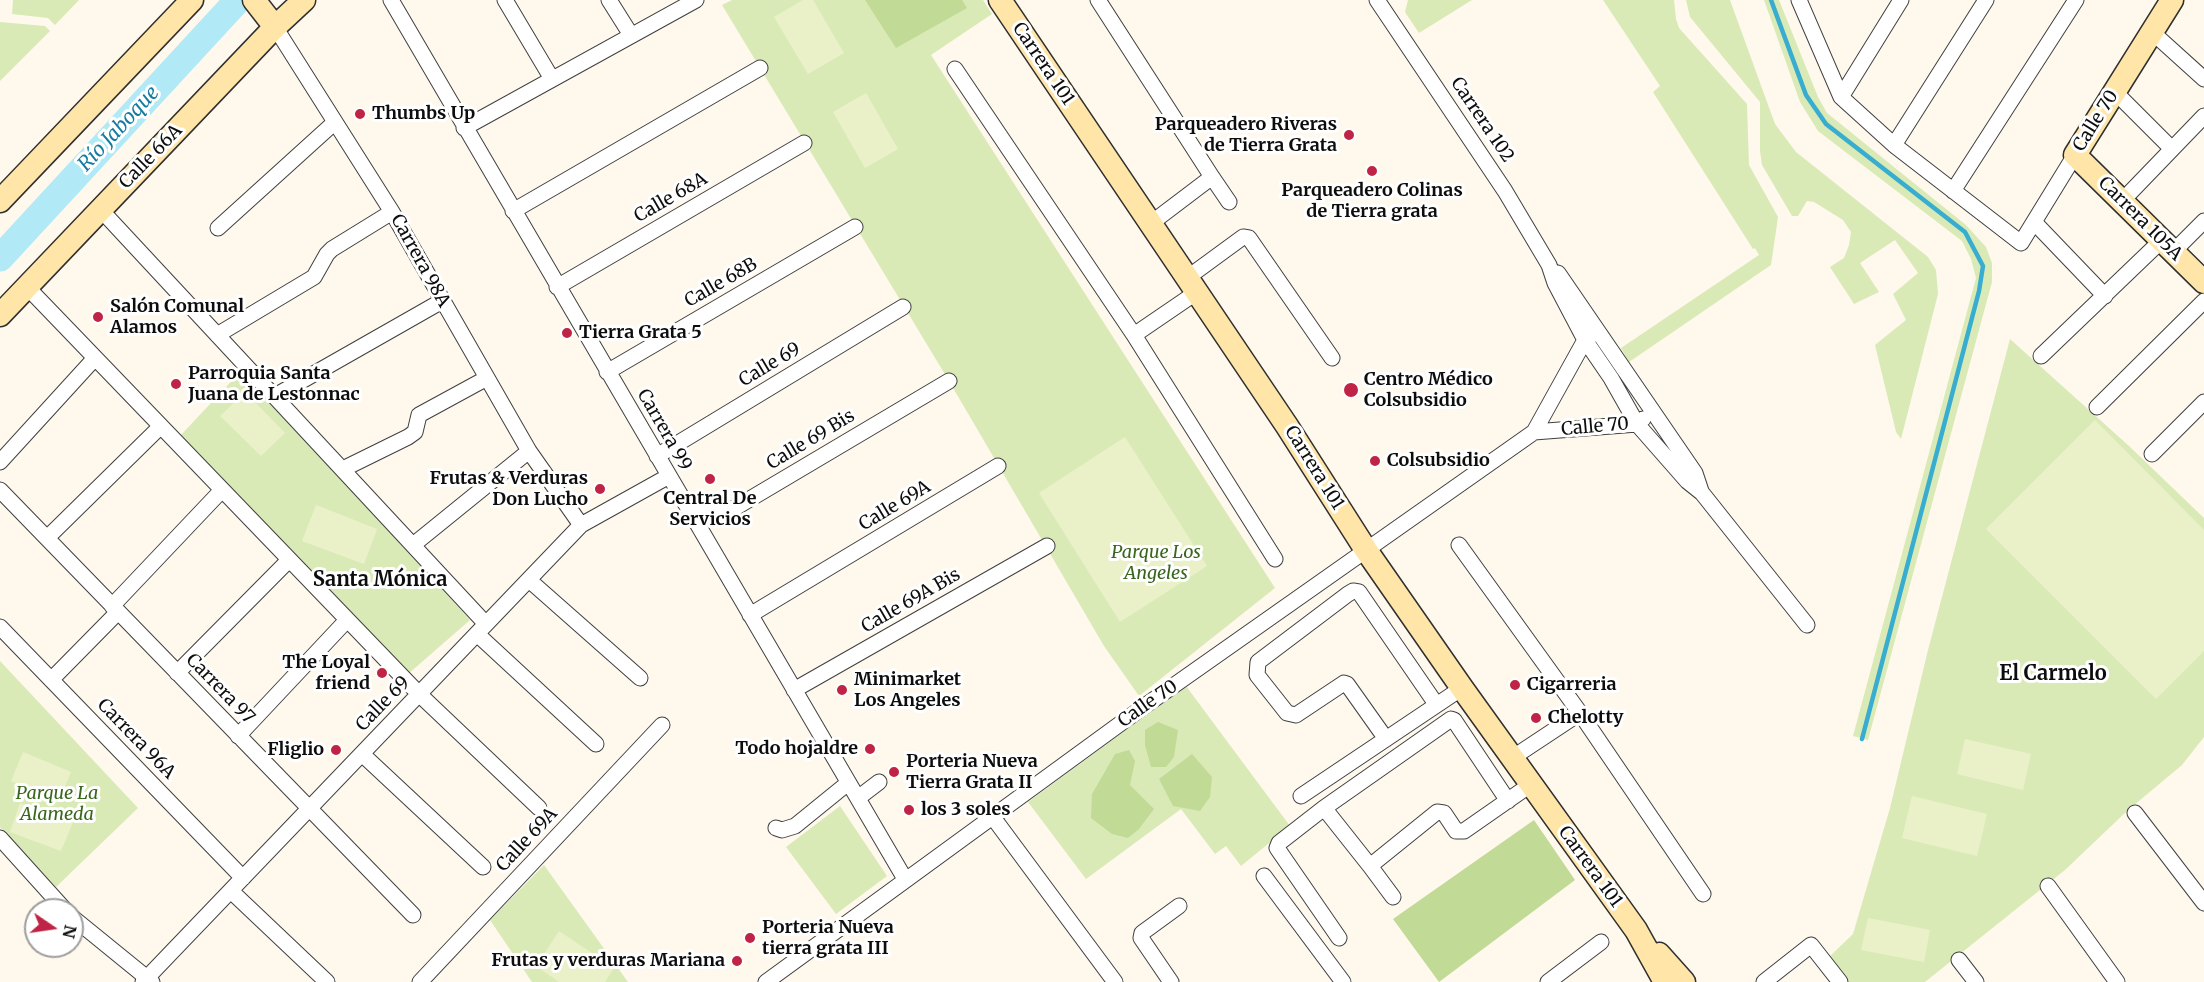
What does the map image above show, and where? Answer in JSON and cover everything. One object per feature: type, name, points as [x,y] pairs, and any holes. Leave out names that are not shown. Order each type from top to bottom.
[{"type":"street","points":[[0,201],[192,0]]},
{"type":"street","name":"Carrera 98A","points":[[254,0],[272,23],[392,212],[529,452],[581,525]]},
{"type":"street","name":"Calle 66A","points":[[0,315],[101,210],[272,23],[304,0]]},
{"type":"street","name":"Carrera 99","points":[[391,0],[905,879]]},
{"type":"street","points":[[505,0],[552,79]]},
{"type":"street","points":[[609,0],[631,35]]},
{"type":"street","points":[[464,128],[696,0]]},
{"type":"street","name":"Carrera 101","points":[[1000,0],[1287,426],[1366,550],[1461,688],[1636,930],[1665,982]]},
{"type":"street","points":[[1098,0],[1229,202]]},
{"type":"street","name":"Carrera 102","points":[[1377,0],[1505,191],[1549,265],[1555,283],[1591,336],[1652,412],[1695,473],[1702,493]]},
{"type":"street","points":[[1841,97],[1901,0]]},
{"type":"street","points":[[1894,145],[1986,0]]},
{"type":"street","points":[[1804,3],[1841,97],[1894,145],[1953,192],[2076,0]]},
{"type":"street","name":"Calle 70","points":[[1953,192],[2021,243],[2172,0]]},
{"type":"street","points":[[2152,32],[2204,79]]},
{"type":"street","points":[[513,211],[760,68]]},
{"type":"street","points":[[955,69],[1134,335],[1275,559]]},
{"type":"street","points":[[2115,92],[2172,149]]},
{"type":"street","points":[[2122,201],[2204,116]]},
{"type":"street","points":[[218,228],[335,122]]},
{"type":"street","name":"Calle 68A","points":[[557,287],[804,143]]},
{"type":"street","name":"Carrera 105A","points":[[2075,155],[2204,282]]},
{"type":"street","points":[[1150,224],[1212,177]]},
{"type":"street","points":[[101,210],[413,545],[482,629],[596,744]]},
{"type":"street","points":[[217,335],[314,277],[332,249],[392,212]]},
{"type":"street","points":[[2041,356],[2105,296],[2168,246],[2204,221]]},
{"type":"street","points":[[2034,222],[2105,296]]},
{"type":"street","name":"Calle 68B","points":[[607,372],[855,227]]},
{"type":"street","points":[[1134,335],[1243,237],[1250,238],[1332,358]]},
{"type":"street","points":[[27,287],[419,694],[539,808]]},
{"type":"street","points":[[274,396],[442,301]]},
{"type":"street","points":[[2097,407],[2204,301]]},
{"type":"street","name":"Calle 69","points":[[657,456],[903,307]]},
{"type":"street","name":"Carrera 102","points":[[1591,336],[1637,424],[1687,481],[1702,493],[1807,625]]},
{"type":"street","name":"Calle 70","points":[[766,982],[1138,710],[1534,432],[1591,336]]},
{"type":"street","points":[[0,462],[95,358]]},
{"type":"street","points":[[342,470],[408,437],[415,432],[419,415],[487,378]]},
{"type":"street","name":"Calle 69 Bis","points":[[688,509],[706,514],[728,512],[949,381]]},
{"type":"street","points":[[2152,454],[2204,402]]},
{"type":"street","name":"Calle 70","points":[[1534,432],[1637,424],[1652,412]]},
{"type":"street","points":[[47,538],[160,426]]},
{"type":"street","points":[[413,545],[529,452]]},
{"type":"street","name":"Calle 69A","points":[[750,615],[999,466]]},
{"type":"street","name":"Calle 69","points":[[148,981],[243,878],[581,525],[669,476]]},
{"type":"street","name":"Carrera 97","points":[[0,490],[413,915]]},
{"type":"street","points":[[51,680],[222,490]]},
{"type":"street","name":"Calle 69A Bis","points":[[794,690],[1047,546]]},
{"type":"street","points":[[1459,546],[1580,713],[1703,894]]},
{"type":"street","points":[[177,673],[289,560]]},
{"type":"street","points":[[528,580],[640,678]]},
{"type":"street","points":[[1386,739],[1347,684],[1344,683],[1296,715],[1287,713],[1257,675],[1258,662],[1348,594],[1353,591],[1359,592],[1436,704]]},
{"type":"street","points":[[238,736],[347,620]]},
{"type":"street","name":"Carrera 96A","points":[[0,627],[243,878]]},
{"type":"street","points":[[1301,796],[1461,688]]},
{"type":"street","points":[[1512,758],[1580,713]]},
{"type":"street","points":[[1340,938],[1277,848],[1279,843],[1324,807],[1451,719],[1454,720],[1508,801]]},
{"type":"street","name":"Calle 69A","points":[[420,982],[662,725]]},
{"type":"street","points":[[362,754],[483,867]]},
{"type":"street","points":[[858,798],[879,782]]},
{"type":"street","points":[[776,828],[782,830],[795,825],[848,783]]},
{"type":"street","points":[[1370,866],[1437,812],[1444,813],[1456,831],[1464,831],[1530,784]]},
{"type":"street","points":[[1324,807],[1393,897]]},
{"type":"street","points":[[2135,813],[2204,903]]},
{"type":"street","points":[[992,816],[1115,982]]},
{"type":"street","points":[[0,838],[54,898]]},
{"type":"street","points":[[1264,876],[1343,982]]},
{"type":"street","points":[[2048,886],[2117,982]]},
{"type":"street","points":[[231,891],[327,982]]},
{"type":"street","points":[[1171,982],[1141,938],[1142,933],[1179,906]]},
{"type":"street","points":[[84,927],[148,981]]},
{"type":"street","name":"Carrera 101","points":[[1636,930],[1684,982]]},
{"type":"street","points":[[1548,982],[1601,942]]},
{"type":"street","points":[[1764,982],[1811,945],[1839,982]]},
{"type":"street","points":[[1959,960],[1976,982]]},
{"type":"green space","points":[[13,0],[79,0],[55,25],[48,18],[12,14]]},
{"type":"green space","name":"Parque Los Angeles","points":[[732,0],[983,0],[992,14],[931,55],[1275,588],[1139,696],[1104,646],[949,381],[722,5]]},
{"type":"green space","points":[[803,0],[813,0],[844,53],[808,74],[774,17]]},
{"type":"green space","points":[[865,0],[962,0],[967,8],[896,48]]},
{"type":"green space","points":[[1408,0],[1472,0],[1419,33],[1405,12]]},
{"type":"green space","points":[[1603,0],[1674,0],[1679,28],[1747,104],[1749,165],[1778,217],[1771,265],[1629,362],[1621,348],[1759,255],[1653,92],[1660,86]]},
{"type":"green space","points":[[1686,0],[1730,0],[1775,124],[1796,152],[1928,257],[1936,270],[1938,294],[1901,439],[1896,432],[1875,345],[1906,320],[1893,294],[1918,273],[1895,240],[1860,263],[1879,292],[1854,304],[1830,267],[1844,258],[1851,232],[1843,220],[1814,202],[1807,201],[1798,216],[1792,216],[1762,165],[1760,102],[1690,17]]},
{"type":"green space","points":[[1764,0],[1779,0],[1818,97],[1827,113],[1966,225],[1986,247],[1992,263],[1992,282],[1868,740],[1853,736],[1976,278],[1971,259],[1962,241],[1818,131],[1800,102]]},
{"type":"green space","points":[[0,22],[45,26],[50,31],[0,81]]},
{"type":"green space","points":[[866,93],[898,149],[865,168],[833,112]]},
{"type":"green space","points":[[2010,339],[2129,446],[2204,518],[2204,737],[2182,765],[2127,811],[2065,870],[1925,982],[1844,982],[1827,959],[1853,934],[1890,808],[1928,650]]},
{"type":"green space","points":[[242,370],[470,620],[407,675],[179,437]]},
{"type":"green space","points":[[245,392],[285,433],[261,456],[220,416]]},
{"type":"green space","points":[[2095,420],[2204,530],[2204,651],[2156,699],[1986,529]]},
{"type":"green space","points":[[1125,437],[1207,566],[1120,622],[1039,493]]},
{"type":"green space","points":[[316,505],[377,529],[364,564],[302,541]]},
{"type":"green space","name":"Parque La Alameda","points":[[0,661],[138,808],[56,887],[0,827]]},
{"type":"green space","points":[[1186,686],[1290,826],[1241,866],[1226,846],[1215,854],[1181,809],[1086,879],[1028,802]]},
{"type":"green space","points":[[1158,722],[1178,730],[1174,757],[1166,767],[1151,767],[1145,745],[1145,730]]},
{"type":"green space","points":[[1965,739],[2031,754],[2023,790],[1957,774]]},
{"type":"green space","points":[[1129,750],[1135,761],[1130,785],[1154,809],[1139,829],[1128,838],[1112,834],[1091,818],[1092,794],[1115,754]]},
{"type":"green space","points":[[23,752],[71,772],[59,801],[11,781]]},
{"type":"green space","points":[[1192,754],[1212,777],[1210,797],[1200,811],[1173,806],[1159,779]]},
{"type":"green space","points":[[1912,796],[1987,814],[1977,856],[1902,838]]},
{"type":"green space","points":[[20,803],[73,822],[61,851],[10,832]]},
{"type":"green space","points":[[840,806],[887,876],[836,914],[786,847]]},
{"type":"green space","points":[[1534,820],[1575,880],[1439,982],[1393,919]]},
{"type":"green space","points":[[544,865],[628,982],[532,982],[490,920]]},
{"type":"green space","points":[[1868,918],[1930,930],[1924,962],[1861,950]]},
{"type":"green space","points":[[559,931],[614,968],[605,982],[559,982],[536,966]]},
{"type":"waterway","name":"Río Jaboque","points":[[0,258],[238,0]]},
{"type":"waterway","points":[[1771,0],[1806,95],[1826,124],[1965,232],[1983,266],[1979,291],[1862,739]]},
{"type":"place","name":"Thumbs Up","points":[[360,114]]},
{"type":"place","name":"Parqueadero Riveras de Tierra Grata","points":[[1349,135]]},
{"type":"place","name":"Parqueadero Colinas de Tierra grata","points":[[1372,171]]},
{"type":"place","name":"Salón Comunal Alamos","points":[[98,317]]},
{"type":"place","name":"Tierra Grata 5","points":[[567,333]]},
{"type":"place","name":"Parroquia Santa Juana de Lestonnac","points":[[176,384]]},
{"type":"place","name":"Centro Médico Colsubsidio","points":[[1351,390]]},
{"type":"place","name":"Colsubsidio","points":[[1375,461]]},
{"type":"place","name":"Central De Servicios","points":[[710,479]]},
{"type":"place","name":"Frutas & Verduras Don Lucho","points":[[600,489]]},
{"type":"place","name":"The Loyal friend","points":[[382,673]]},
{"type":"place","name":"Cigarreria","points":[[1515,685]]},
{"type":"place","name":"Minimarket Los Angeles","points":[[842,690]]},
{"type":"place","name":"Chelotty","points":[[1536,718]]},
{"type":"place","name":"Todo hojaldre","points":[[870,749]]},
{"type":"place","name":"Fliglio","points":[[336,750]]},
{"type":"place","name":"Porteria Nueva Tierra Grata II","points":[[894,772]]},
{"type":"place","name":"los 3 soles","points":[[909,810]]},
{"type":"place","name":"Porteria Nueva tierra grata III","points":[[750,938]]},
{"type":"place","name":"Frutas y verduras Mariana","points":[[737,961]]},
{"type":"district","name":"Santa Mónica","points":[[380,580]]},
{"type":"district","name":"El Carmelo","points":[[2053,674]]}]
